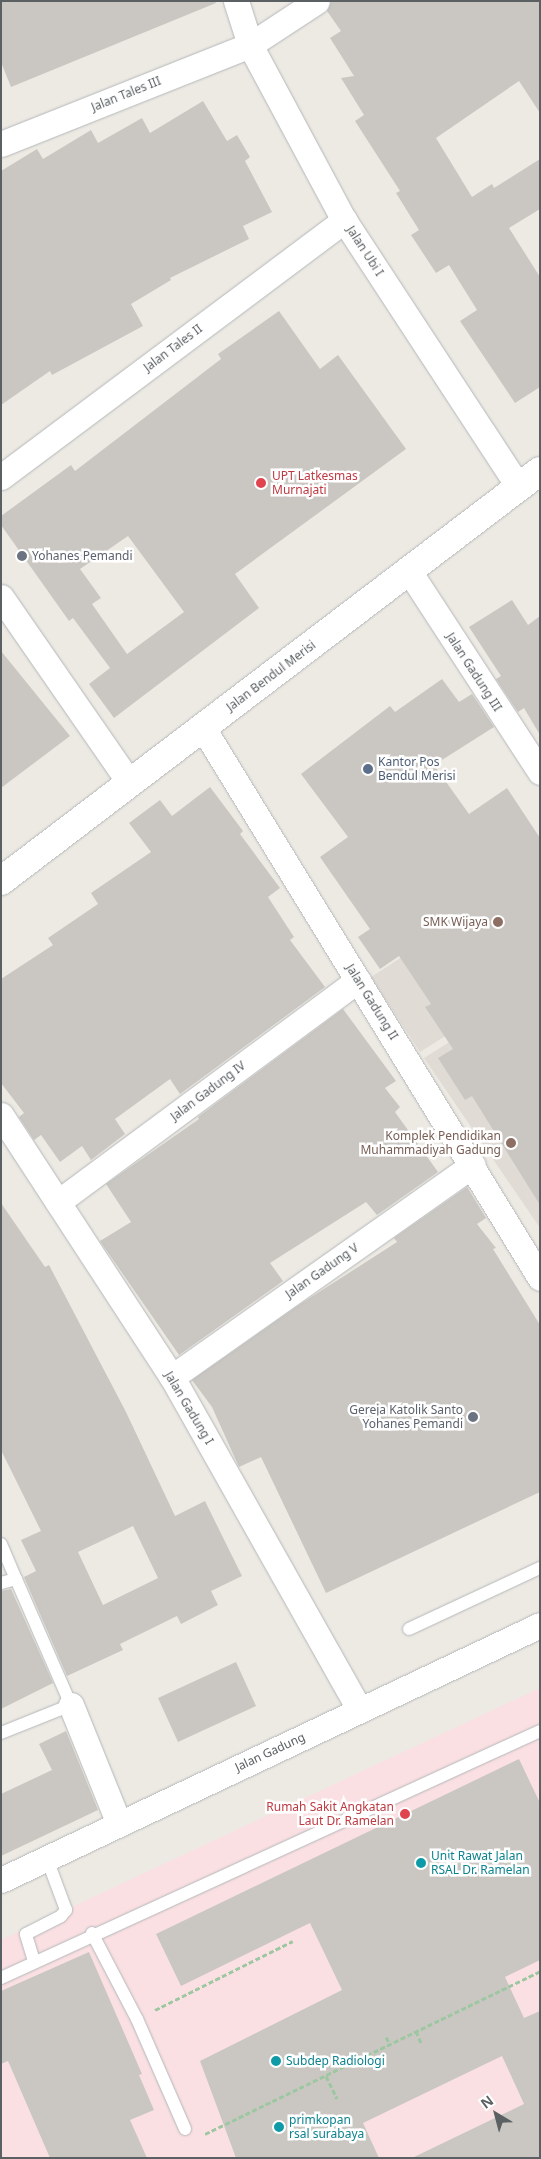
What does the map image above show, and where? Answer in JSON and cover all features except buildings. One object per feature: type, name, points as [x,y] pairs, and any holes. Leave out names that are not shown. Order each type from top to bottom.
[{"type":"street","name":"Jalan Ubi I","points":[[236,1],[250,45],[344,220],[529,479]]},
{"type":"street","name":"Jalan Tales III","points":[[1,144],[250,45],[317,1]]},
{"type":"street","name":"Jalan Tales II","points":[[1,477],[344,220]]},
{"type":"street","name":"Jalan Bendul Merisi","points":[[1,881],[529,479]]},
{"type":"street","name":"Jalan Gadung III","points":[[409,571],[540,772]]},
{"type":"street","points":[[1,597],[130,783]]},
{"type":"street","name":"Jalan Gadung II","points":[[203,728],[473,1165],[540,1278]]},
{"type":"street","name":"Jalan Gadung IV","points":[[58,1202],[358,980]]},
{"type":"street","name":"Jalan Gadung I","points":[[1,1115],[172,1377],[360,1710]]},
{"type":"street","name":"Jalan Gadung V","points":[[172,1377],[473,1165]]},
{"type":"street","name":"Jalan Gadung","points":[[1,1880],[540,1626]]},
{"type":"street","points":[[71,1706],[118,1824]]},
{"type":"lane","points":[[1,1544],[71,1706],[1,1733]]},
{"type":"lane","points":[[409,1629],[540,1568]]},
{"type":"lane","points":[[1,1583],[16,1579]]},
{"type":"lane","points":[[1,1978],[92,1933],[540,1732]]},
{"type":"lane","points":[[34,1961],[26,1934],[61,1916],[66,1910],[47,1859]]},
{"type":"lane","points":[[92,1933],[137,2019],[185,2129]]},
{"type":"path","points":[[137,2019],[293,1941]]},
{"type":"path","points":[[197,2138],[540,1971]]},
{"type":"path","points":[[416,2031],[421,2043]]},
{"type":"path","points":[[386,2037],[390,2044]]},
{"type":"path","points":[[326,2076],[337,2099]]},
{"type":"shaded area","name":"SMK Wijaya","points":[[540,868],[540,976],[420,1052],[371,977]]},
{"type":"shaded area","name":"Komplek Pendidikan Muhammadiyah Gadung","points":[[540,985],[540,1228],[424,1058]]},
{"type":"shaded area","name":"Rumah Sakit Angkatan Laut Dr. Ramelan","points":[[540,1688],[540,2158],[1,2158],[1,1940]]},
{"type":"place","name":"UPT Latkesmas Murnajati","points":[[261,483]]},
{"type":"place","name":"Yohanes Pemandi","points":[[22,556]]},
{"type":"place","name":"Kantor Pos Bendul Merisi","points":[[368,769]]},
{"type":"place","name":"SMK Wijaya","points":[[498,922]]},
{"type":"place","name":"Komplek Pendidikan Muhammadiyah Gadung","points":[[511,1143]]},
{"type":"place","name":"Gereja Katolik Santo Yohanes Pemandi","points":[[473,1417]]},
{"type":"place","name":"Rumah Sakit Angkatan Laut Dr. Ramelan","points":[[405,1814]]},
{"type":"place","name":"Unit Rawat Jalan RSAL Dr. Ramelan","points":[[421,1863]]},
{"type":"place","name":"Subdep Radiologi","points":[[276,2061]]},
{"type":"place","name":"primkopan rsal surabaya","points":[[279,2127]]}]
